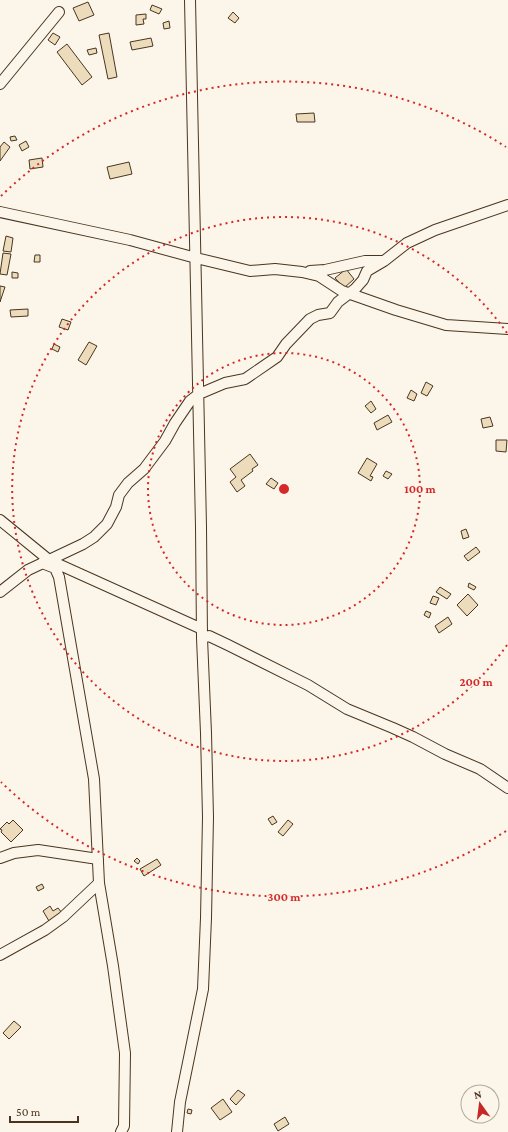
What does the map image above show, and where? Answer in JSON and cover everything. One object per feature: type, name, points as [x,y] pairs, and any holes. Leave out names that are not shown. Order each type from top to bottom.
[{"type":"street","points":[[177,1132],[180,1102],[203,989],[208,817],[202,634],[199,394],[190,0]]},
{"type":"street","points":[[0,84],[59,12]]},
{"type":"street","points":[[0,592],[28,570],[83,544],[94,537],[107,524],[116,507],[120,495],[128,483],[144,469],[165,441],[190,401],[199,394],[225,383],[245,378],[262,368],[277,357],[286,344],[310,319],[318,315],[330,313],[338,302],[355,289],[363,280],[367,271],[384,261],[407,243],[435,230],[508,205]]},
{"type":"street","points":[[0,212],[130,240],[250,271],[275,269],[302,272],[319,276],[342,291],[396,310],[446,325],[508,329]]},
{"type":"street","points":[[302,272],[325,270],[365,261],[384,261]]},
{"type":"street","points":[[0,520],[45,562],[55,568],[59,577],[63,596],[94,779],[99,883],[113,966],[125,1053],[124,1126],[122,1132]]},
{"type":"street","points":[[45,562],[228,645],[308,685],[347,709],[393,728],[480,769],[508,788]]},
{"type":"street","points":[[0,858],[14,852],[38,850],[98,859]]},
{"type":"street","points":[[0,955],[45,930],[63,917],[99,883]]},
{"type":"building","points":[[88,2],[94,15],[79,21],[73,8]]},
{"type":"building","points":[[152,5],[162,9],[159,14],[150,10]]},
{"type":"building","points":[[233,12],[239,18],[235,23],[228,18]]},
{"type":"building","points":[[146,14],[146,19],[143,19],[144,24],[136,25],[136,15]]},
{"type":"building","points":[[169,21],[170,28],[164,29],[163,23]]},
{"type":"building","points":[[53,33],[60,37],[55,45],[48,40]]},
{"type":"building","points":[[109,33],[117,77],[108,79],[99,35]]},
{"type":"building","points":[[151,38],[153,46],[132,50],[130,42]]},
{"type":"building","points":[[67,44],[92,77],[82,85],[57,52]]},
{"type":"building","points":[[96,48],[97,53],[89,55],[87,50]]},
{"type":"building","points":[[314,113],[315,122],[297,122],[296,114]]},
{"type":"building","points":[[15,136],[17,140],[11,141],[10,137]]},
{"type":"building","points":[[26,141],[29,147],[22,151],[19,145]]},
{"type":"building","points":[[4,142],[10,147],[0,161],[0,147]]},
{"type":"building","points":[[42,158],[43,167],[30,169],[29,160]]},
{"type":"building","points":[[129,162],[132,174],[110,179],[107,167]]},
{"type":"building","points":[[6,236],[13,238],[11,252],[3,251]]},
{"type":"building","points":[[3,253],[11,254],[7,275],[0,274]]},
{"type":"building","points":[[35,255],[40,255],[40,262],[34,262]]},
{"type":"building","points":[[346,269],[354,279],[344,288],[335,278]]},
{"type":"building","points":[[12,272],[18,273],[18,278],[12,278]]},
{"type":"building","points":[[0,286],[5,287],[0,302]]},
{"type":"building","points":[[28,309],[28,316],[11,317],[10,310]]},
{"type":"building","points":[[62,319],[71,322],[68,330],[59,327]]},
{"type":"building","points":[[89,342],[97,346],[86,365],[78,360]]},
{"type":"building","points":[[54,344],[60,347],[58,352],[52,349]]},
{"type":"building","points":[[426,382],[433,386],[427,396],[421,393]]},
{"type":"building","points":[[411,390],[417,394],[414,401],[407,398]]},
{"type":"building","points":[[371,401],[376,409],[371,413],[365,406]]},
{"type":"building","points":[[388,415],[392,422],[377,430],[374,423]]},
{"type":"building","points":[[490,417],[493,426],[483,428],[481,419]]},
{"type":"building","points":[[496,440],[507,440],[506,452],[496,451]]},
{"type":"building","points":[[250,454],[258,465],[241,480],[245,486],[237,492],[230,482],[236,477],[230,469]]},
{"type":"building","points":[[367,458],[377,464],[370,476],[373,477],[371,481],[358,473]]},
{"type":"building","points":[[386,471],[392,474],[388,479],[383,476]]},
{"type":"building","points":[[271,478],[278,483],[274,489],[266,484]]},
{"type":"building","points":[[466,529],[469,537],[463,539],[461,531]]},
{"type":"building","points":[[476,547],[480,552],[468,561],[464,556]]},
{"type":"building","points":[[469,583],[476,587],[474,590],[468,587]]},
{"type":"building","points":[[440,587],[451,594],[447,599],[436,592]]},
{"type":"building","points":[[468,594],[478,605],[467,616],[457,605]]},
{"type":"building","points":[[433,596],[439,598],[436,605],[430,603]]},
{"type":"building","points":[[426,611],[431,613],[429,618],[424,615]]},
{"type":"building","points":[[448,617],[452,624],[439,633],[435,626]]},
{"type":"building","points":[[273,816],[277,822],[272,825],[268,819]]},
{"type":"building","points":[[13,820],[23,830],[11,842],[0,829],[7,822],[9,824]]},
{"type":"building","points":[[288,820],[293,824],[283,836],[278,832]]},
{"type":"building","points":[[137,858],[140,861],[138,864],[134,861]]},
{"type":"building","points":[[157,859],[161,865],[144,876],[140,869]]},
{"type":"building","points":[[42,884],[44,888],[38,891],[36,887]]},
{"type":"building","points":[[50,906],[53,911],[58,908],[62,913],[49,921],[43,911]]},
{"type":"building","points":[[14,1021],[21,1027],[9,1039],[3,1033]]},
{"type":"building","points":[[238,1090],[245,1095],[236,1105],[230,1099]]},
{"type":"building","points":[[223,1099],[232,1112],[220,1120],[211,1108]]},
{"type":"building","points":[[188,1109],[192,1110],[191,1114],[187,1113]]},
{"type":"building","points":[[285,1117],[289,1124],[278,1131],[274,1124]]}]
